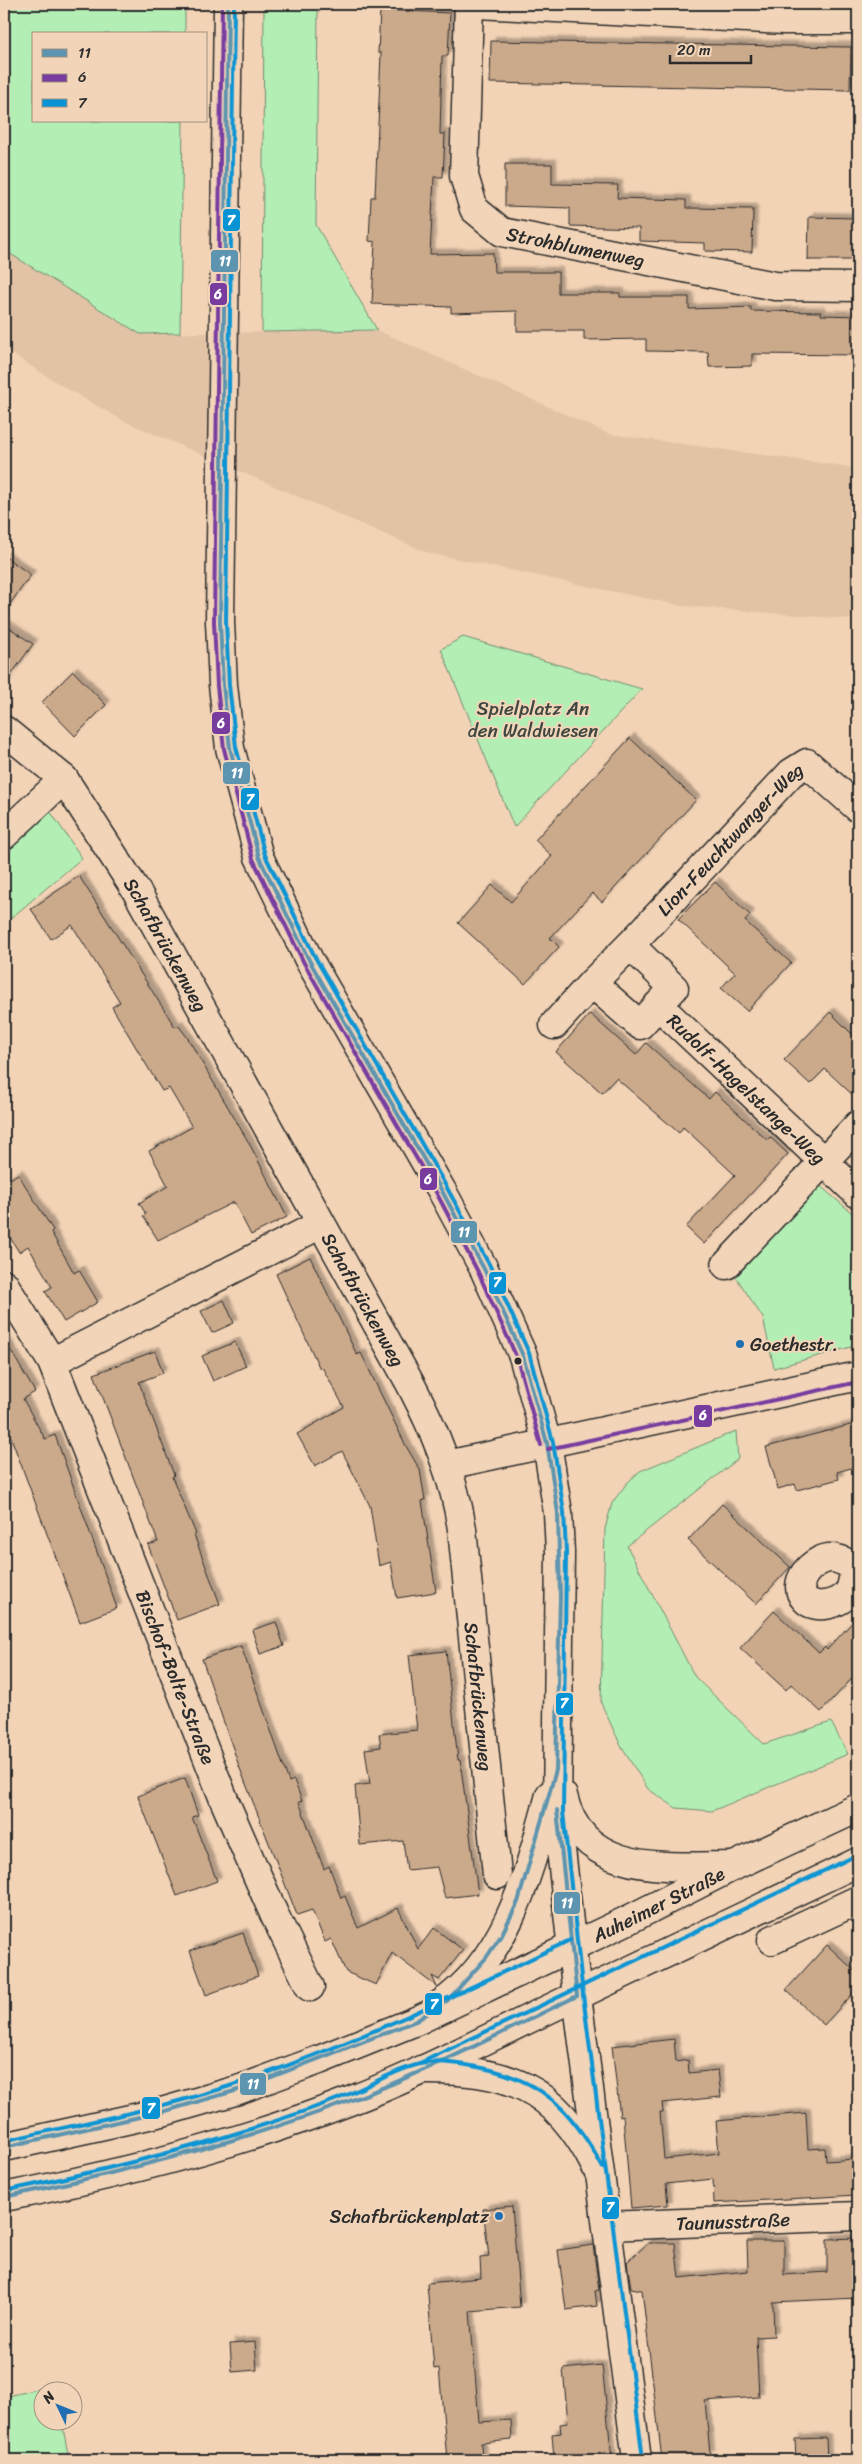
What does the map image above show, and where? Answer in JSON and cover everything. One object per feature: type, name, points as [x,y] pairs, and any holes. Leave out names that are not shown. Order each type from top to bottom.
[{"type":"street","points":[[228,4],[223,509],[220,622],[223,685],[230,748],[259,857],[309,960],[442,1191],[484,1269],[523,1356],[547,1443],[558,1514],[560,1552],[557,1812],[577,1996],[637,2460]]},
{"type":"street","name":"Strohblumenweg","points":[[469,4],[464,176],[474,209],[502,232],[775,286],[858,287]]},
{"type":"street","points":[[477,4],[784,20],[858,20]]},
{"type":"street","name":"Schafbrückenweg","points":[[4,730],[64,779],[137,892],[411,1384],[434,1430],[447,1465],[462,1529],[497,1875]]},
{"type":"street","name":"Lion-Feuchtwanger-Weg","points":[[630,944],[791,772],[800,766],[808,763],[858,808]]},
{"type":"street","points":[[4,835],[64,779]]},
{"type":"street","points":[[554,1025],[630,944]]},
{"type":"street","name":"Rudolf-Hagelstange-Weg","points":[[592,983],[640,1025],[674,988],[630,944]]},
{"type":"street","name":"Rudolf-Hagelstange-Weg","points":[[658,1005],[823,1163],[858,1194]]},
{"type":"street","points":[[726,1265],[858,1125]]},
{"type":"street","points":[[52,1362],[321,1224]]},
{"type":"street","name":"Bischof-Bolte-Straße","points":[[4,1284],[52,1362],[225,1802],[274,1914],[310,1987]]},
{"type":"street","points":[[447,1465],[628,1424],[720,1408],[858,1376]]},
{"type":"street","points":[[556,1770],[568,1812],[575,1824],[586,1839],[605,1852],[623,1860],[648,1866],[734,1866]]},
{"type":"street","points":[[416,2021],[448,2000],[468,1980],[502,1934],[520,1893],[556,1770]]},
{"type":"street","name":"Auheimer Straße","points":[[4,2148],[162,2112],[238,2090],[416,2021],[734,1866],[858,1808]]},
{"type":"street","points":[[4,2196],[76,2183],[170,2160],[240,2139],[349,2102],[421,2070],[858,1862]]},
{"type":"street","points":[[772,1940],[858,1900]]},
{"type":"street","points":[[421,2070],[482,2073],[518,2082],[533,2090],[550,2102],[571,2126],[584,2145],[601,2178]]},
{"type":"street","name":"Taunusstraße","points":[[608,2226],[858,2216]]},
{"type":"shaded area","points":[[4,250],[140,334],[377,330],[609,434],[858,468],[858,620],[683,606],[428,553],[122,420],[64,387],[4,349]]},
{"type":"green space","points":[[4,4],[185,4],[185,32],[32,32],[32,122],[183,122],[180,333],[140,334],[4,250]]},
{"type":"green space","points":[[264,4],[318,4],[316,225],[377,330],[262,332]]},
{"type":"green space","name":"Spielplatz An den Waldwiesen","points":[[463,637],[642,689],[514,827],[441,649]]},
{"type":"green space","points":[[48,808],[82,858],[4,924],[4,849]]},
{"type":"green space","points":[[818,1184],[858,1218],[858,1345],[774,1368],[763,1318],[736,1277]]},
{"type":"green space","points":[[736,1431],[738,1459],[627,1546],[695,1677],[764,1744],[831,1722],[848,1754],[712,1811],[676,1808],[648,1789],[622,1748],[601,1703],[605,1529],[612,1503],[627,1483],[640,1471]]},
{"type":"green space","points":[[32,2390],[32,2432],[64,2432],[69,2460],[4,2460],[4,2397]]},
{"type":"building","points":[[380,10],[450,13],[448,56],[442,56],[440,134],[445,134],[443,177],[434,177],[430,254],[493,253],[494,272],[558,272],[558,293],[620,293],[620,297],[689,297],[689,309],[751,307],[751,311],[821,312],[821,315],[858,316],[858,355],[752,354],[752,366],[709,367],[708,352],[646,351],[646,339],[584,340],[584,331],[517,331],[517,311],[451,313],[451,307],[372,304],[375,242],[369,241],[371,197],[375,197],[381,53],[378,53]]},
{"type":"building","points":[[491,41],[851,47],[850,90],[490,83]]},
{"type":"building","points":[[505,164],[552,164],[552,184],[618,185],[617,198],[686,200],[686,208],[753,209],[752,252],[705,251],[705,243],[639,241],[639,228],[570,226],[570,208],[505,206]]},
{"type":"building","points":[[809,217],[856,218],[854,260],[808,260]]},
{"type":"building","points":[[4,556],[31,575],[4,612]]},
{"type":"building","points":[[4,624],[33,644],[4,685]]},
{"type":"building","points":[[73,671],[106,705],[75,736],[42,702]]},
{"type":"building","points":[[630,738],[696,800],[602,902],[592,893],[550,938],[559,947],[525,984],[458,923],[492,885],[511,902],[552,856],[535,840]]},
{"type":"building","points":[[79,876],[175,1027],[178,1025],[187,1037],[249,1143],[287,1217],[251,1235],[234,1202],[158,1240],[143,1216],[146,1214],[139,1203],[168,1186],[149,1151],[192,1127],[169,1088],[162,1091],[112,1007],[120,1002],[72,925],[51,939],[31,909]]},
{"type":"building","points":[[715,882],[750,915],[745,921],[791,963],[747,1011],[721,988],[735,973],[678,919]]},
{"type":"building","points":[[830,1012],[858,1040],[858,1100],[825,1069],[810,1084],[784,1060]]},
{"type":"building","points":[[590,1014],[636,1055],[646,1043],[709,1099],[715,1092],[767,1140],[770,1137],[788,1154],[704,1244],[686,1227],[735,1175],[683,1127],[679,1133],[616,1078],[602,1093],[556,1052]]},
{"type":"building","points":[[18,1174],[53,1230],[51,1232],[74,1273],[79,1270],[98,1302],[64,1322],[45,1291],[52,1287],[28,1246],[19,1252],[4,1228],[4,1183]]},
{"type":"building","points":[[310,1257],[357,1355],[361,1353],[406,1446],[420,1470],[425,1500],[422,1501],[436,1592],[397,1598],[391,1562],[379,1566],[370,1506],[342,1451],[315,1466],[297,1434],[344,1407],[322,1367],[320,1369],[276,1274]]},
{"type":"building","points":[[224,1300],[234,1323],[212,1333],[201,1311]]},
{"type":"building","points":[[4,1339],[35,1392],[23,1399],[45,1439],[55,1435],[117,1608],[80,1622],[4,1419]]},
{"type":"building","points":[[235,1342],[246,1366],[213,1381],[202,1356]]},
{"type":"building","points":[[155,1351],[163,1373],[139,1382],[174,1475],[172,1477],[196,1534],[194,1535],[220,1604],[177,1620],[148,1545],[158,1542],[94,1374]]},
{"type":"building","points":[[858,1423],[858,1466],[837,1472],[839,1479],[797,1490],[795,1484],[778,1489],[766,1447]]},
{"type":"building","points":[[722,1504],[790,1567],[756,1604],[688,1540]]},
{"type":"building","points":[[774,1611],[819,1653],[825,1647],[827,1650],[858,1616],[858,1672],[821,1712],[791,1684],[786,1690],[740,1648]]},
{"type":"building","points":[[276,1622],[284,1646],[260,1654],[252,1630]]},
{"type":"building","points":[[241,1646],[289,1782],[294,1780],[302,1801],[299,1802],[324,1869],[329,1866],[341,1898],[345,1896],[358,1928],[398,1908],[418,1949],[434,1928],[463,1950],[439,1980],[432,1976],[437,1987],[392,1953],[376,1985],[346,1972],[331,1939],[325,1942],[312,1910],[297,1915],[239,1766],[202,1659]]},
{"type":"building","points":[[446,1651],[458,1760],[460,1760],[478,1894],[445,1898],[437,1867],[407,1870],[403,1841],[360,1845],[355,1786],[370,1784],[365,1749],[381,1747],[379,1734],[417,1730],[409,1655]]},
{"type":"building","points":[[185,1778],[198,1815],[192,1817],[217,1881],[177,1896],[138,1796]]},
{"type":"building","points":[[243,1933],[258,1976],[206,1995],[190,1951]]},
{"type":"building","points":[[827,1945],[858,1974],[858,1988],[824,2025],[786,1990]]},
{"type":"building","points":[[674,2039],[676,2062],[688,2060],[689,2073],[718,2070],[721,2097],[662,2103],[663,2112],[660,2112],[664,2159],[719,2153],[716,2121],[806,2113],[808,2149],[825,2148],[826,2161],[857,2159],[858,2195],[714,2203],[713,2179],[666,2184],[668,2205],[631,2208],[623,2116],[620,2117],[612,2046]]},
{"type":"building","points":[[512,2206],[520,2307],[470,2311],[479,2422],[511,2420],[512,2440],[481,2443],[482,2460],[447,2460],[439,2368],[434,2369],[427,2283],[481,2278],[480,2258],[489,2257],[483,2209]]},
{"type":"building","points":[[858,2238],[858,2298],[773,2302],[774,2336],[756,2337],[759,2397],[705,2401],[710,2454],[703,2455],[703,2460],[662,2460],[642,2290],[631,2288],[627,2262],[648,2243],[675,2243],[679,2278],[748,2271],[747,2241],[784,2241],[784,2275],[827,2272],[827,2239]]},
{"type":"building","points":[[593,2245],[599,2290],[595,2291],[597,2306],[566,2310],[558,2250]]},
{"type":"building","points":[[255,2342],[257,2370],[232,2372],[230,2344]]},
{"type":"building","points":[[602,2365],[612,2460],[554,2459],[552,2434],[561,2433],[560,2424],[568,2423],[563,2369]]},
{"type":"building","points":[[826,2438],[827,2460],[796,2460],[795,2439]]},
{"type":"transit line","name":"6","points":[[222,4],[214,622],[217,686],[224,749],[253,859],[304,963],[437,1194],[478,1272],[517,1358],[541,1445]]},
{"type":"transit line","name":"11","points":[[4,2147],[162,2112],[238,2090],[416,2021],[448,2000],[486,1958],[502,1934],[518,1902],[556,1770],[560,1596],[558,1513],[547,1443],[523,1356],[484,1269],[442,1191],[309,960],[259,857],[230,748],[223,685],[220,622],[228,4]]},
{"type":"transit line","name":"7","points":[[234,4],[226,622],[229,685],[236,747],[265,855],[315,957],[490,1266],[529,1353],[553,1442],[564,1512],[566,1552],[563,1812],[583,1995],[643,2459]]},
{"type":"transit line","name":"6","points":[[548,1449],[858,1382]]},
{"type":"transit line","name":"11","points":[[557,1810],[577,1996]]},
{"type":"transit line","name":"7","points":[[420,2063],[855,1856]]},
{"type":"transit line","name":"7","points":[[4,2141],[179,2101],[279,2069],[405,2017],[570,1940]]},
{"type":"transit line","name":"11","points":[[4,2197],[91,2178],[177,2156],[305,2117],[406,2078],[577,1996]]},
{"type":"transit line","name":"7","points":[[4,2191],[129,2163],[223,2137],[324,2104],[401,2070],[433,2062],[446,2062],[496,2071],[517,2078],[535,2088],[566,2113],[579,2129],[603,2168]]},
{"type":"place","name":"Goethestr.","points":[[740,1344]]},
{"type":"place","name":"Schafbrückenplatz","points":[[499,2216]]}]
